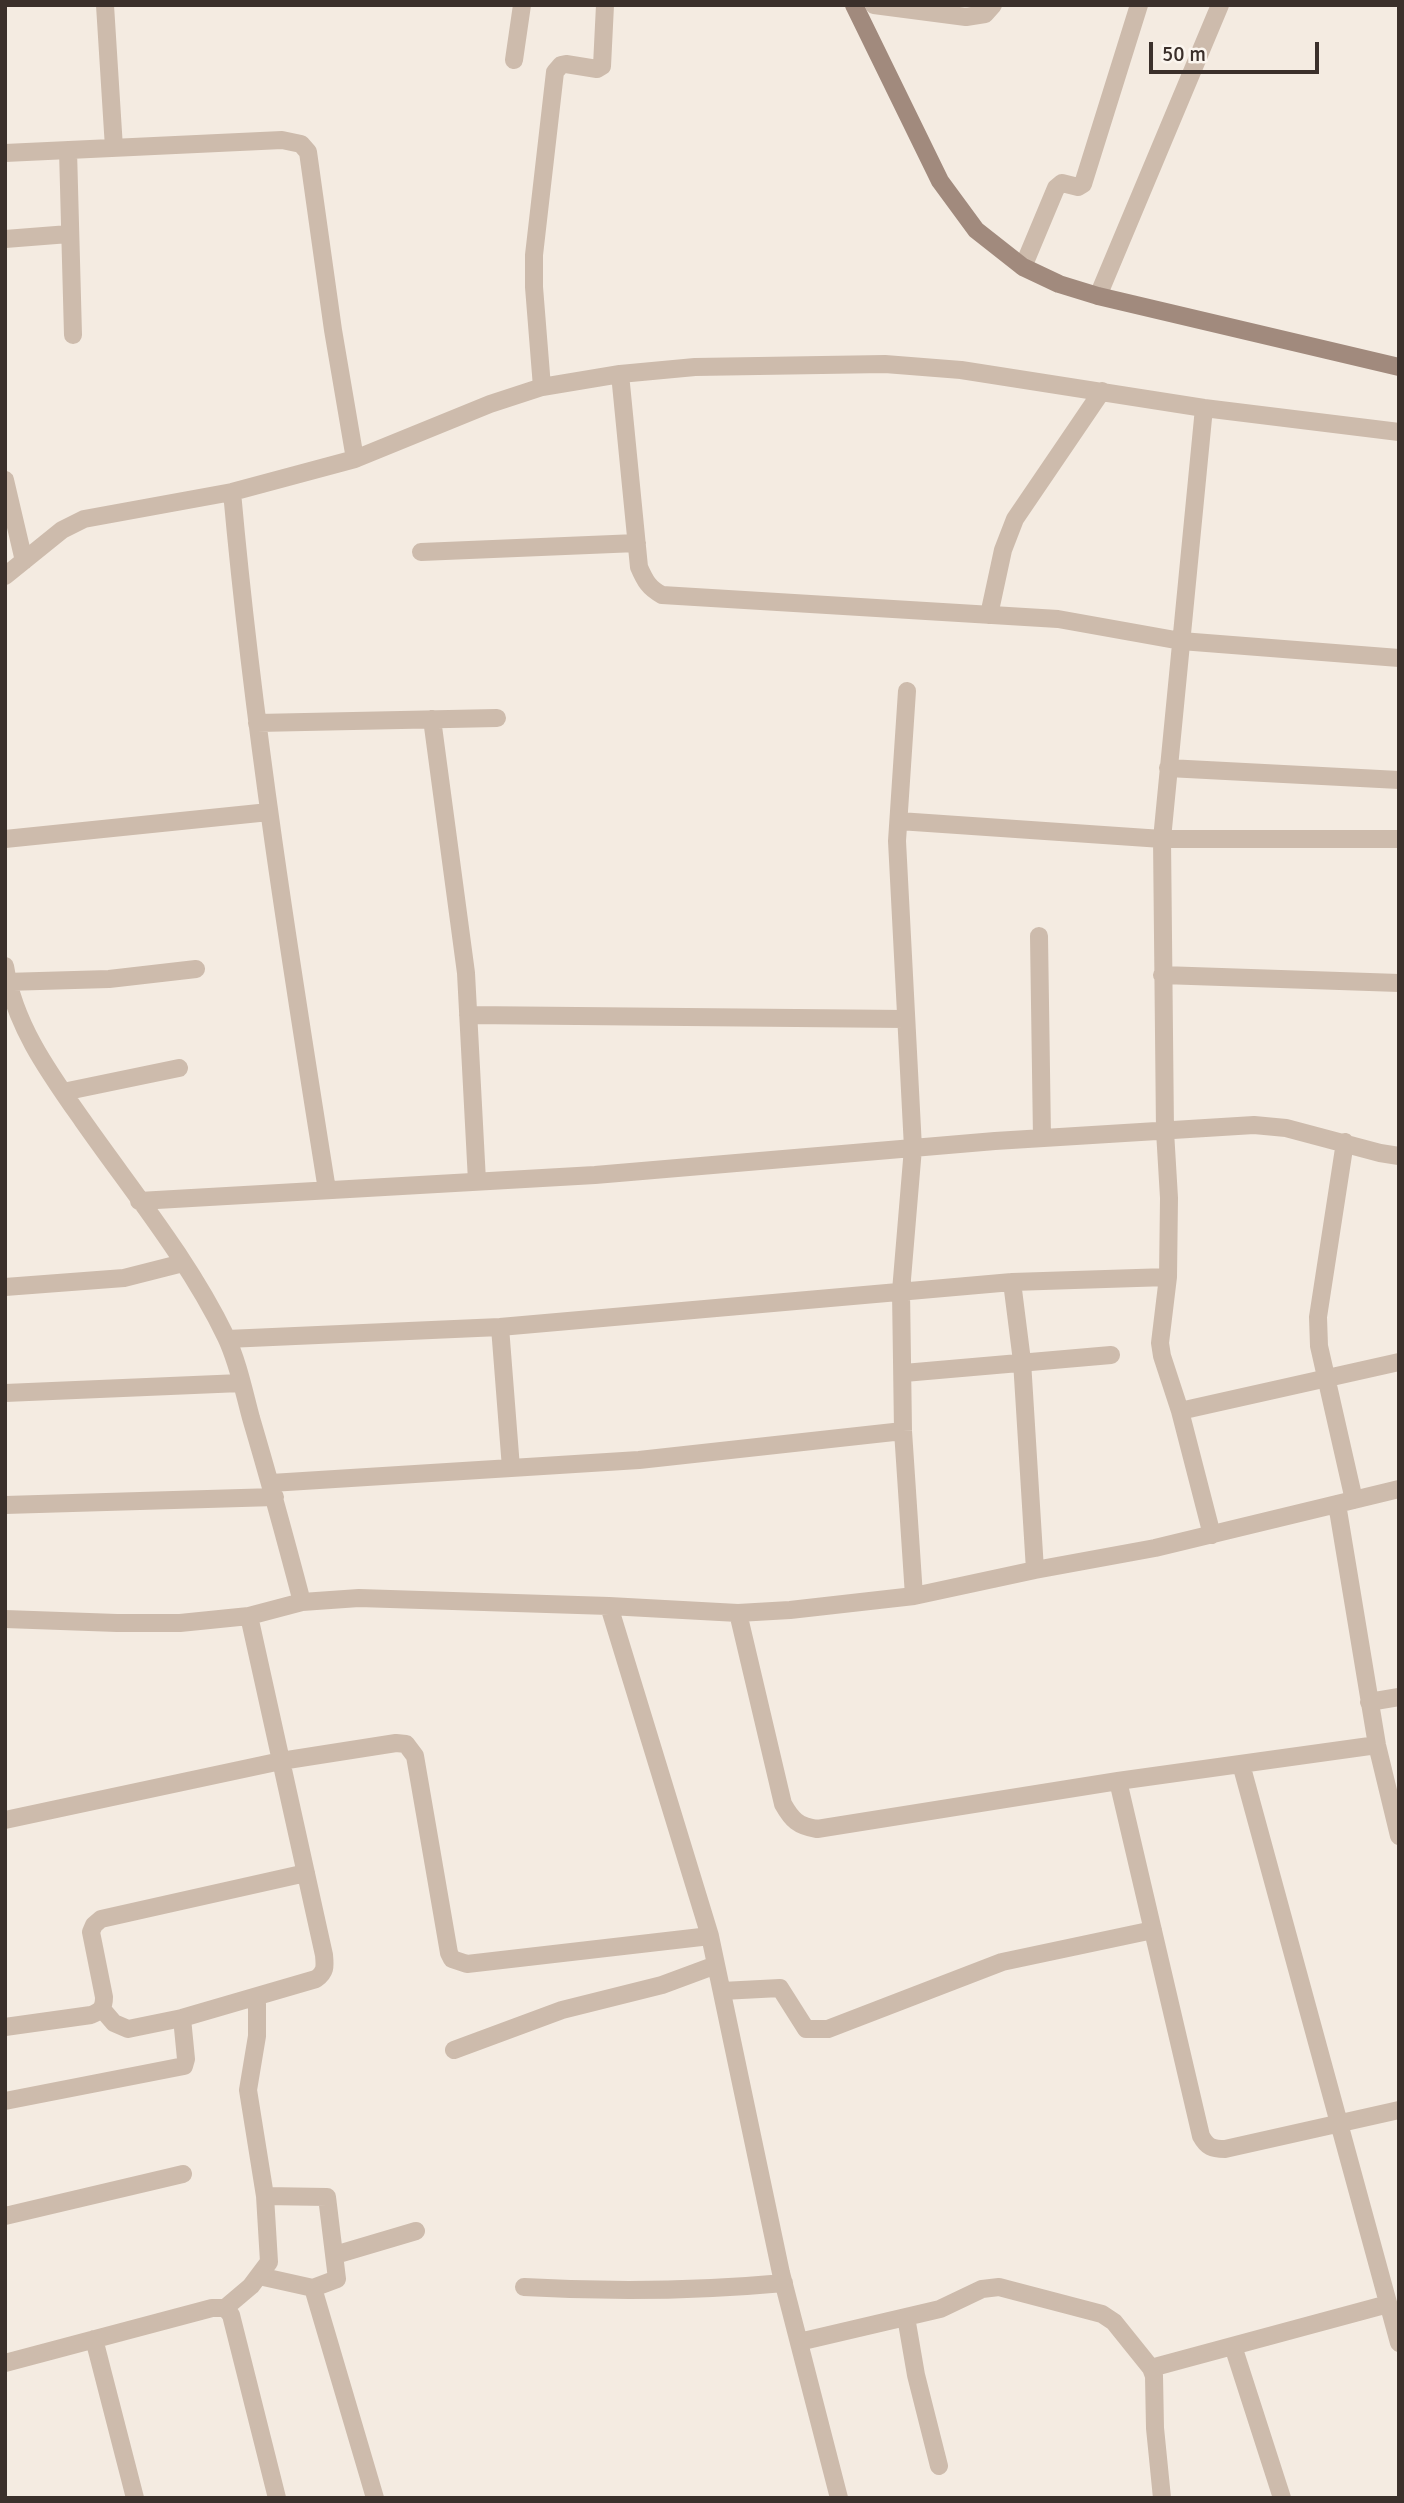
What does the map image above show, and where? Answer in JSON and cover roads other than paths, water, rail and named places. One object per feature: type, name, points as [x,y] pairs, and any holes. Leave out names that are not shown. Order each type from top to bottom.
[{"type":"street","points":[[105,5],[114,148]]},
{"type":"street","points":[[514,60],[522,5]]},
{"type":"street","points":[[542,387],[534,255],[555,72],[561,65],[566,64],[597,69],[602,66],[605,5]]},
{"type":"street","points":[[854,5],[946,190],[976,230],[1023,267],[1059,284],[1098,296],[1399,367]]},
{"type":"street","points":[[874,5],[966,17],[985,14],[993,5]]},
{"type":"street","points":[[1023,267],[1056,188],[1062,183],[1078,187],[1083,184],[1139,5]]},
{"type":"street","points":[[1098,296],[1220,5]]},
{"type":"street","points":[[5,153],[282,140],[301,144],[308,152],[333,330],[355,459]]},
{"type":"street","points":[[68,150],[72,335]]},
{"type":"street","points":[[5,239],[69,234]]},
{"type":"street","points":[[5,576],[62,530],[85,519],[232,492],[355,459],[490,404],[542,387],[620,374],[695,367],[885,364],[961,370],[1204,408],[1399,432]]},
{"type":"street","points":[[620,374],[639,567],[645,582],[652,590],[662,595],[1058,619],[1181,641],[1399,659]]},
{"type":"street","points":[[989,615],[1003,550],[1015,519],[1102,391]]},
{"type":"street","points":[[1204,408],[1162,839],[1165,1131],[1170,1198],[1168,1278],[1160,1343],[1212,1535]]},
{"type":"street","points":[[5,480],[24,561]]},
{"type":"street","points":[[232,492],[269,812],[327,1190]]},
{"type":"street","points":[[421,552],[637,543]]},
{"type":"street","points":[[907,691],[897,841],[912,1148],[901,1291],[903,1432],[914,1595]]},
{"type":"street","points":[[257,723],[497,718]]},
{"type":"street","points":[[432,719],[466,973],[477,1181]]},
{"type":"street","points":[[1167,768],[1399,780]]},
{"type":"street","points":[[5,839],[269,812]]},
{"type":"street","points":[[899,821],[1162,839],[1399,839]]},
{"type":"street","points":[[1039,936],[1042,1138]]},
{"type":"street","points":[[196,969],[109,979],[6,976],[19,1016],[62,1092],[183,1263],[227,1339],[273,1490],[302,1602]]},
{"type":"street","points":[[1162,975],[1399,982]]},
{"type":"street","points":[[468,1015],[905,1019]]},
{"type":"street","points":[[62,1092],[178,1068]]},
{"type":"street","points":[[139,1201],[609,1174],[1042,1138],[1272,1126],[1399,1156]]},
{"type":"street","points":[[1345,1142],[1318,1317],[1319,1346],[1328,1378],[1346,1502],[1369,1702],[1399,1836]]},
{"type":"street","points":[[5,1287],[124,1278],[183,1263]]},
{"type":"street","points":[[227,1339],[500,1327],[1012,1282],[1168,1278]]},
{"type":"street","points":[[1012,1282],[1022,1361],[1035,1570]]},
{"type":"street","points":[[500,1327],[511,1468]]},
{"type":"street","points":[[904,1373],[1111,1355]]},
{"type":"street","points":[[1180,1411],[1399,1362]]},
{"type":"street","points":[[5,1393],[241,1383]]},
{"type":"street","points":[[5,1505],[273,1490],[511,1468],[639,1460],[903,1432]]},
{"type":"street","points":[[7,1624],[180,1623],[248,1616],[302,1602],[391,1598],[738,1613],[826,1606],[914,1595],[1155,1548],[1399,1489]]},
{"type":"street","points":[[609,1606],[710,1936],[784,2283],[839,2498]]},
{"type":"street","points":[[738,1613],[783,1804],[792,1819],[801,1826],[817,1829],[1118,1781],[1377,1745]]},
{"type":"street","points":[[102,2009],[114,2023],[128,2029],[182,2018],[316,1979],[325,1969],[248,1616]]},
{"type":"street","points":[[1369,1702],[1399,1697]]},
{"type":"street","points":[[5,1820],[281,1761],[397,1743],[406,1744],[415,1756],[449,1953],[458,1963],[710,1936]]},
{"type":"street","points":[[1241,1764],[1399,2343]]},
{"type":"street","points":[[1118,1781],[1201,2136],[1206,2145],[1213,2149],[1224,2149],[1399,2110]]},
{"type":"street","points":[[102,2009],[104,1997],[91,1932],[94,1924],[101,1919],[306,1873]]},
{"type":"street","points":[[722,1991],[780,1988],[806,2029],[828,2029],[1002,1962],[1153,1930]]},
{"type":"street","points":[[454,2050],[562,2010],[662,1985],[716,1965]]},
{"type":"street","points":[[5,2362],[212,2308],[225,2308],[251,2286],[269,2262],[265,2196],[248,2090],[257,2036],[257,1996]]},
{"type":"street","points":[[5,2027],[91,2015],[102,2009]]},
{"type":"street","points":[[5,2101],[184,2066],[186,2059],[182,2018]]},
{"type":"street","points":[[5,2216],[183,2174]]},
{"type":"street","points":[[258,2276],[313,2288],[337,2279],[327,2197],[265,2196]]},
{"type":"street","points":[[335,2255],[416,2231]]},
{"type":"street","points":[[524,2287],[604,2292],[727,2288],[784,2283]]},
{"type":"street","points":[[313,2288],[374,2498]]},
{"type":"street","points":[[799,2342],[940,2309],[982,2289],[1009,2288],[1109,2317],[1151,2368],[1154,2376],[1155,2428],[1162,2498]]},
{"type":"street","points":[[1151,2368],[1388,2304]]},
{"type":"street","points":[[225,2308],[231,2315],[277,2498]]},
{"type":"street","points":[[906,2317],[916,2375],[939,2466]]},
{"type":"street","points":[[94,2339],[135,2498]]},
{"type":"street","points":[[1233,2346],[1282,2498]]}]
